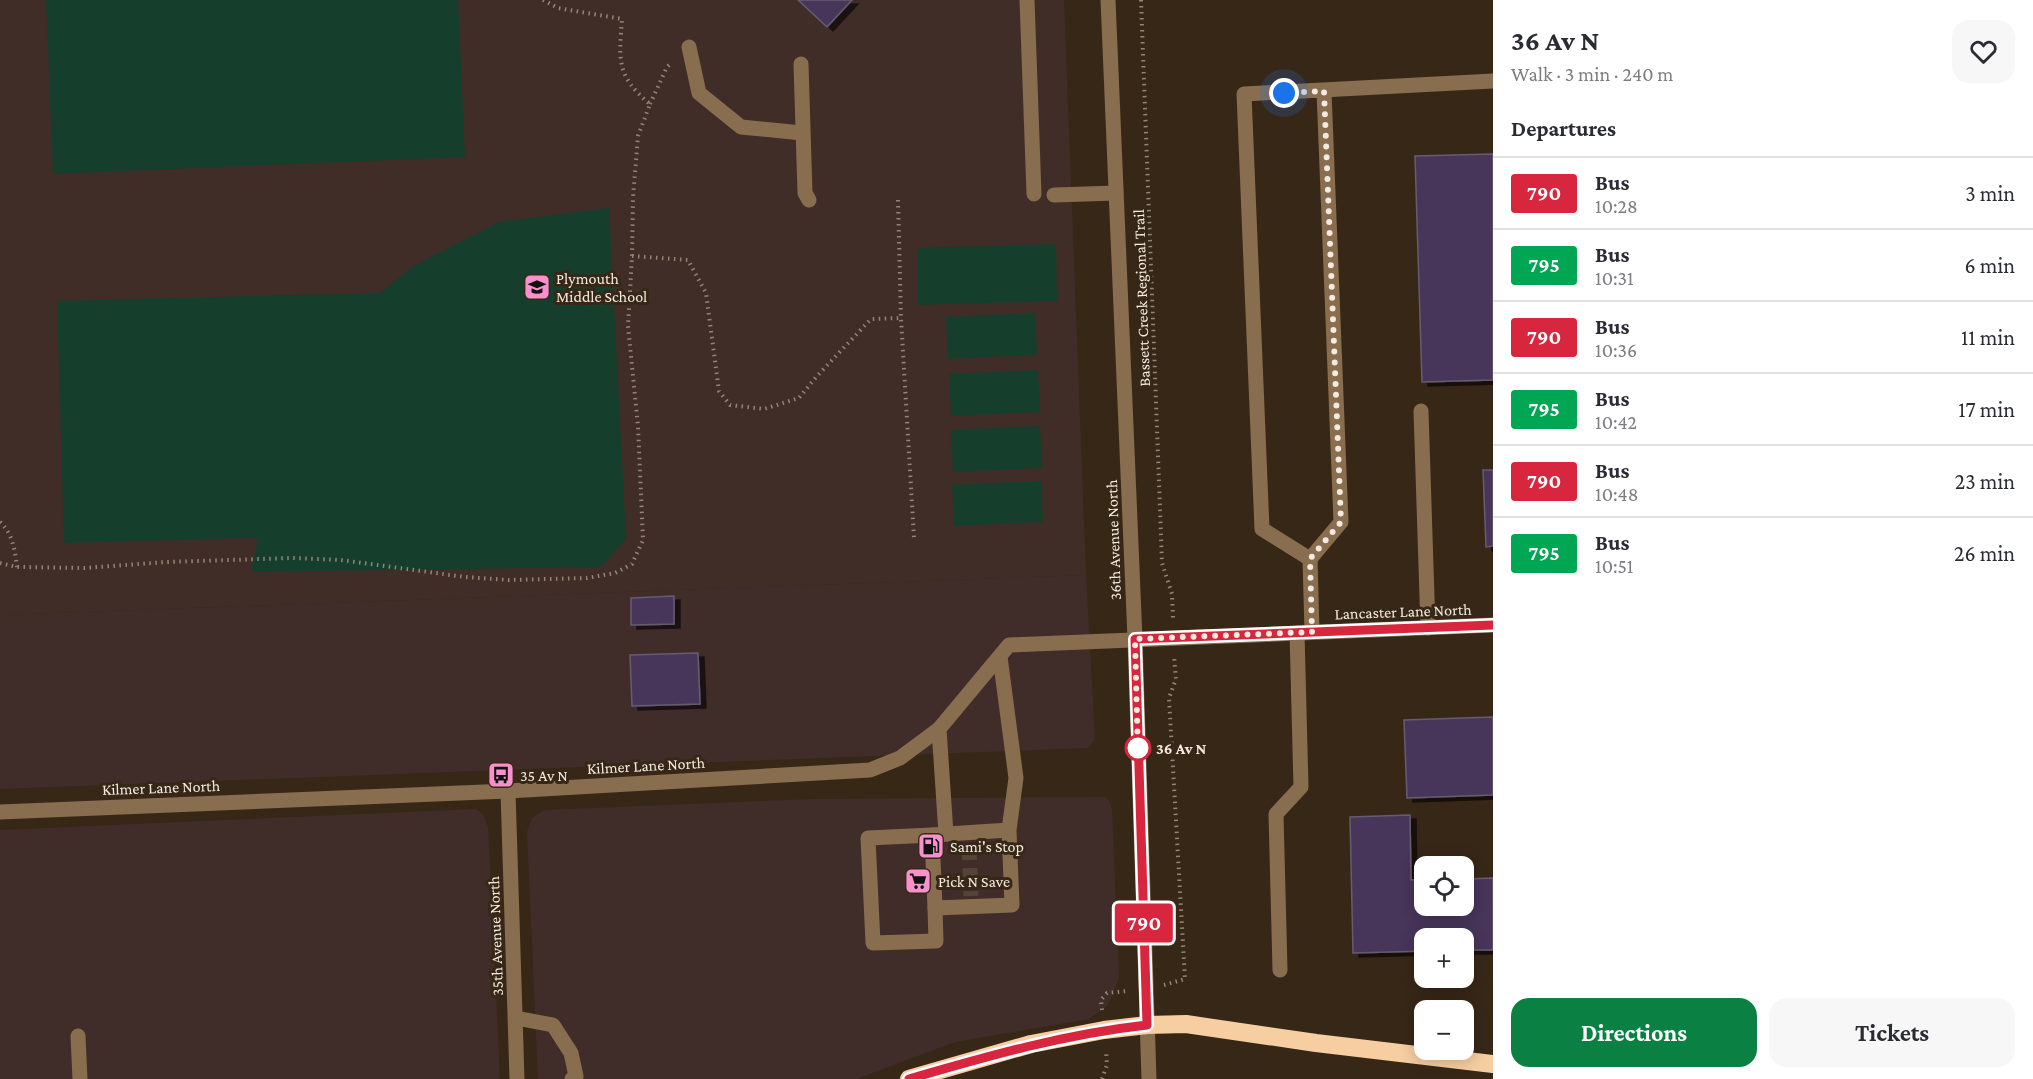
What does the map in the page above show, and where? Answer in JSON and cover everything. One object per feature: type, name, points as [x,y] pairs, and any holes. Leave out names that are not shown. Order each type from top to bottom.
[{"type":"highway","points":[[909,1079],[1031,1044],[1104,1030],[1147,1025],[1186,1024],[1316,1043],[1493,1064]]},
{"type":"street","points":[[1027,0],[1034,194]]},
{"type":"street","name":"36th Avenue North","points":[[1108,0],[1135,639],[1149,1079]]},
{"type":"street","points":[[689,47],[699,93],[741,127],[802,133]]},
{"type":"street","points":[[801,64],[805,193],[809,200]]},
{"type":"street","points":[[1310,559],[1262,529],[1244,94],[1493,81]]},
{"type":"street","points":[[1280,970],[1276,814],[1301,787],[1304,633],[1310,559],[1341,522],[1324,91]]},
{"type":"street","points":[[1054,195],[1116,194]]},
{"type":"street","points":[[1421,411],[1428,628]]},
{"type":"street","name":"Lancaster Lane North","points":[[1135,639],[1493,626]]},
{"type":"street","name":"Kilmer Lane North","points":[[0,812],[508,791],[870,770],[900,758],[939,729],[1009,645],[1135,639]]},
{"type":"street","points":[[935,908],[971,902],[1012,905],[1010,830],[1016,777],[1000,657]]},
{"type":"street","points":[[939,729],[939,834],[935,908],[936,941],[873,944],[868,838],[939,834],[969,839],[1010,830]]},
{"type":"street","name":"35th Avenue North","points":[[508,791],[517,1079]]},
{"type":"street","points":[[516,1018],[553,1025],[571,1053],[576,1076],[572,1079]]},
{"type":"street","points":[[78,1036],[80,1079]]},
{"type":"path","points":[[543,0],[558,8],[622,19],[620,56],[624,74],[635,91],[650,104]]},
{"type":"path","name":"Bassett Creek Regional Trail","points":[[1142,0],[1162,563],[1172,594]]},
{"type":"path","points":[[0,563],[17,567],[85,568],[166,562],[292,558],[341,560],[465,577],[510,580],[587,578],[615,573],[632,564],[643,540],[638,426],[628,326],[638,136],[667,67],[689,47]]},
{"type":"path","points":[[898,200],[901,318],[914,538]]},
{"type":"path","points":[[632,256],[688,260],[706,294],[719,391],[730,405],[764,409],[799,398],[871,319],[901,318]]},
{"type":"path","points":[[0,522],[6,527],[13,544],[17,567]]},
{"type":"shaded area","name":"Plymouth Middle School","points":[[0,0],[1064,0],[1086,575],[0,615]]},
{"type":"shaded area","points":[[1086,575],[1095,739],[1088,748],[0,789],[0,615]]},
{"type":"shaded area","points":[[1105,797],[1109,800],[1112,809],[1119,978],[1108,1005],[1089,1019],[955,1042],[856,1079],[538,1079],[527,832],[532,818],[544,810],[813,799]]},
{"type":"shaded area","points":[[476,809],[483,814],[488,827],[500,1079],[0,1079],[0,830]]},
{"type":"green space","points":[[46,0],[458,0],[465,157],[53,174]]},
{"type":"green space","points":[[609,208],[626,539],[601,567],[251,572],[258,538],[64,543],[57,301],[380,293],[412,267],[499,222]]},
{"type":"green space","points":[[1056,244],[1057,301],[918,305],[917,248]]},
{"type":"green space","points":[[1035,313],[1037,355],[948,359],[946,317]]},
{"type":"green space","points":[[1038,370],[1040,412],[951,416],[949,374]]},
{"type":"green space","points":[[1040,426],[1042,468],[953,472],[951,430]]},
{"type":"green space","points":[[1041,481],[1043,522],[954,526],[952,485]]},
{"type":"building","points":[[798,0],[852,0],[827,27]]},
{"type":"building","points":[[1493,154],[1493,380],[1422,382],[1415,156]]},
{"type":"building","points":[[1483,470],[1493,470],[1493,546],[1486,547]]},
{"type":"building","points":[[674,596],[674,624],[631,625],[631,598]]},
{"type":"building","points":[[698,653],[700,704],[632,706],[630,655]]},
{"type":"building","points":[[1493,717],[1493,795],[1407,798],[1404,720]]},
{"type":"building","points":[[1410,815],[1414,916],[1474,916],[1474,879],[1493,878],[1493,950],[1474,950],[1474,928],[1414,928],[1414,951],[1353,953],[1350,817]]},
{"type":"tunnel","points":[[969,845],[971,896]]},
{"type":"bus line","name":"790","points":[[909,1079],[1031,1044],[1104,1030],[1147,1025],[1135,639],[1493,625]]},
{"type":"place","name":"Plymouth Middle School","points":[[537,287]]},
{"type":"place","name":"36 Av N","points":[[1138,748]]},
{"type":"place","name":"35 Av N","points":[[501,775]]},
{"type":"place","name":"Sami's Stop","points":[[931,846]]},
{"type":"place","name":"Pick N Save","points":[[918,881]]},
{"type":"route","points":[[1138,748],[1138,756],[1135,639],[1312,632],[1310,559],[1341,522],[1324,91],[1284,93]]}]
